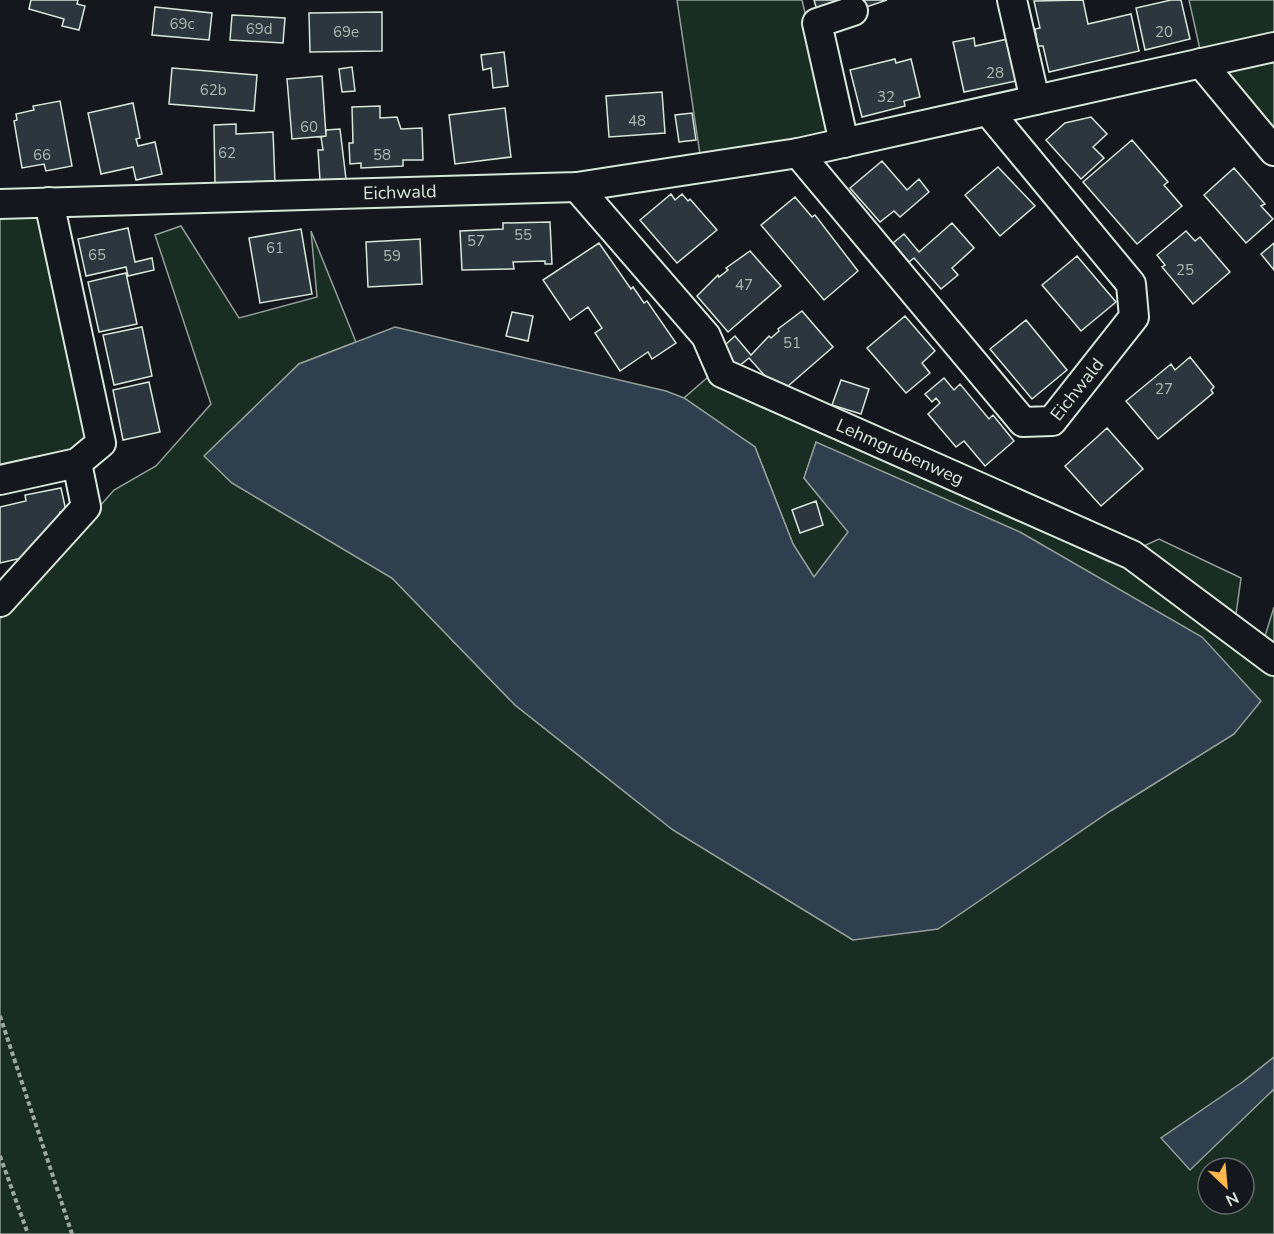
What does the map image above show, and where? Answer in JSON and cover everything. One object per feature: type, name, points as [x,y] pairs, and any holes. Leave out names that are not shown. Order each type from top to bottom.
[{"type":"street","points":[[1012,0],[1035,100]]},
{"type":"street","points":[[844,143],[817,23],[853,11]]},
{"type":"street","name":"Eichwald","points":[[0,204],[577,187],[798,153],[1274,47]]},
{"type":"street","points":[[1201,63],[1274,151]]},
{"type":"street","name":"Eichwald","points":[[798,153],[1023,422],[1052,421],[1134,317],[1131,284],[988,111]]},
{"type":"street","name":"Lehmgrubenweg","points":[[577,187],[706,336],[722,373],[1132,555],[1274,661]]},
{"type":"street","points":[[0,480],[77,462],[101,444],[49,202]]},
{"type":"street","points":[[0,602],[86,507],[77,462]]},
{"type":"path","points":[[0,1016],[72,1234]]},
{"type":"path","points":[[0,1156],[28,1234]]},
{"type":"green space","points":[[677,0],[802,0],[833,135],[701,161]]},
{"type":"green space","points":[[1189,0],[1274,0],[1274,35],[1201,54]]},
{"type":"green space","points":[[1274,58],[1274,138],[1219,71]]},
{"type":"green space","points":[[30,213],[42,223],[88,434],[80,449],[0,472],[0,214]]},
{"type":"green space","points":[[181,226],[239,318],[317,297],[311,231],[356,342],[299,364],[205,456],[232,483],[392,578],[515,705],[673,830],[853,940],[1112,810],[1234,734],[816,443],[804,478],[849,532],[814,577],[793,544],[755,447],[684,398],[708,377],[811,417],[895,434],[912,467],[1109,562],[1159,539],[1241,578],[1232,644],[1261,649],[1274,607],[1274,1057],[1244,1081],[1238,1122],[1274,1089],[1274,1234],[0,1234],[0,619],[114,490],[156,466],[211,404],[155,235]]},
{"type":"water","points":[[395,327],[666,391],[684,398],[755,447],[793,544],[814,577],[848,532],[804,478],[816,442],[1020,532],[1202,637],[1261,701],[1234,734],[1112,810],[938,929],[853,940],[673,830],[515,705],[392,578],[232,483],[204,456],[299,364]]},
{"type":"water","points":[[1274,1057],[1274,1089],[1205,1156],[1196,1156],[1196,1164],[1190,1170],[1161,1138],[1244,1081]]},
{"type":"building","points":[[31,0],[78,0],[77,4],[85,6],[79,30],[62,26],[64,19],[29,9]]},
{"type":"building","points":[[814,0],[848,0],[817,10]]},
{"type":"building","points":[[861,0],[887,0],[863,8]]},
{"type":"building","points":[[1083,0],[1088,24],[1131,14],[1139,51],[1049,72],[1043,46],[1038,46],[1035,29],[1040,28],[1034,1]]},
{"type":"building","points":[[1181,0],[1190,39],[1145,50],[1136,8]]},
{"type":"building","points":[[155,7],[212,13],[209,40],[152,35]]},
{"type":"building","points":[[382,12],[382,51],[310,52],[309,13]]},
{"type":"building","points":[[232,15],[285,18],[283,43],[230,40]]},
{"type":"building","points":[[1017,37],[1025,79],[964,92],[953,42],[974,38],[975,46]]},
{"type":"building","points":[[504,52],[508,86],[493,88],[491,68],[483,70],[481,55]]},
{"type":"building","points":[[895,59],[896,63],[911,59],[920,97],[904,101],[905,106],[862,117],[850,70]]},
{"type":"building","points":[[352,67],[355,91],[342,92],[339,69]]},
{"type":"building","points":[[172,68],[257,75],[254,111],[169,104]]},
{"type":"building","points":[[322,76],[326,136],[292,139],[287,79]]},
{"type":"building","points":[[662,92],[665,133],[609,137],[606,96]]},
{"type":"building","points":[[60,101],[72,166],[46,171],[44,164],[22,168],[14,121],[17,120],[16,114],[34,110],[33,106]]},
{"type":"building","points":[[133,103],[140,138],[136,139],[138,146],[155,142],[162,174],[136,180],[133,167],[101,174],[88,113]]},
{"type":"building","points":[[380,106],[380,118],[397,117],[401,129],[422,128],[423,160],[403,160],[403,166],[361,168],[361,163],[350,164],[349,143],[353,143],[352,107]]},
{"type":"building","points":[[505,108],[511,157],[455,164],[449,115]]},
{"type":"building","points":[[692,113],[696,140],[679,142],[675,115]]},
{"type":"building","points":[[1091,117],[1107,134],[1093,147],[1104,158],[1081,179],[1046,140],[1065,123]]},
{"type":"building","points":[[236,124],[236,134],[273,132],[275,183],[215,185],[214,125]]},
{"type":"building","points":[[340,129],[346,179],[320,180],[318,150],[323,150],[321,137],[326,136],[326,130]]},
{"type":"building","points":[[1132,140],[1168,182],[1164,185],[1182,206],[1137,244],[1083,182]]},
{"type":"building","points":[[882,161],[907,190],[919,179],[929,192],[900,217],[894,211],[880,222],[850,188]]},
{"type":"building","points":[[998,167],[1035,206],[1000,236],[965,195]]},
{"type":"building","points":[[1234,168],[1265,204],[1261,206],[1273,219],[1246,243],[1204,195]]},
{"type":"building","points":[[671,194],[675,200],[682,194],[688,201],[690,199],[717,230],[677,263],[640,220]]},
{"type":"building","points":[[795,197],[812,217],[815,215],[858,271],[824,300],[761,225]]},
{"type":"building","points":[[550,222],[552,264],[545,264],[545,261],[513,262],[514,269],[462,270],[460,231],[503,229],[503,223]]},
{"type":"building","points":[[952,223],[974,248],[952,268],[958,275],[941,289],[914,258],[909,262],[893,243],[904,234],[919,252]]},
{"type":"building","points":[[128,228],[135,262],[152,258],[154,270],[128,276],[126,267],[86,276],[78,239]]},
{"type":"building","points":[[301,229],[312,294],[260,303],[249,238]]},
{"type":"building","points":[[1186,231],[1195,241],[1200,237],[1230,272],[1193,304],[1162,267],[1165,265],[1157,255]]},
{"type":"building","points":[[420,239],[422,284],[368,287],[366,242]]},
{"type":"building","points":[[599,243],[631,289],[633,287],[644,303],[647,301],[676,343],[652,359],[648,352],[620,371],[595,333],[602,328],[588,307],[570,320],[543,280]]},
{"type":"building","points":[[1274,243],[1274,270],[1261,254]]},
{"type":"building","points":[[750,251],[781,286],[728,332],[697,296],[718,275],[719,277],[728,270],[726,268]]},
{"type":"building","points":[[1077,256],[1116,302],[1081,331],[1042,285]]},
{"type":"building","points":[[126,273],[137,324],[99,332],[88,282]]},
{"type":"building","points":[[802,311],[833,347],[780,393],[749,358],[733,371],[717,352],[735,336],[751,355],[769,336],[771,338],[779,331],[778,329]]},
{"type":"building","points":[[512,312],[533,316],[528,341],[506,336]]},
{"type":"building","points":[[905,316],[935,351],[922,363],[930,373],[906,393],[867,348]]},
{"type":"building","points":[[1026,320],[1067,370],[1032,399],[990,349]]},
{"type":"building","points":[[142,327],[152,376],[114,385],[103,335]]},
{"type":"building","points":[[1190,357],[1214,387],[1211,390],[1213,393],[1158,439],[1126,401],[1171,364],[1175,370]]},
{"type":"building","points":[[944,378],[954,390],[960,384],[989,419],[993,415],[1014,441],[985,466],[964,441],[956,447],[928,414],[940,403],[936,398],[932,402],[925,394]]},
{"type":"building","points":[[841,380],[869,389],[861,414],[832,405]]},
{"type":"building","points":[[149,382],[160,432],[123,440],[113,390]]},
{"type":"building","points":[[1107,428],[1143,469],[1101,506],[1065,466]]},
{"type":"building","points":[[61,488],[66,511],[60,512],[62,522],[43,553],[0,563],[0,507],[26,501],[25,495]]},
{"type":"building","points":[[816,501],[823,525],[800,533],[792,510]]}]
